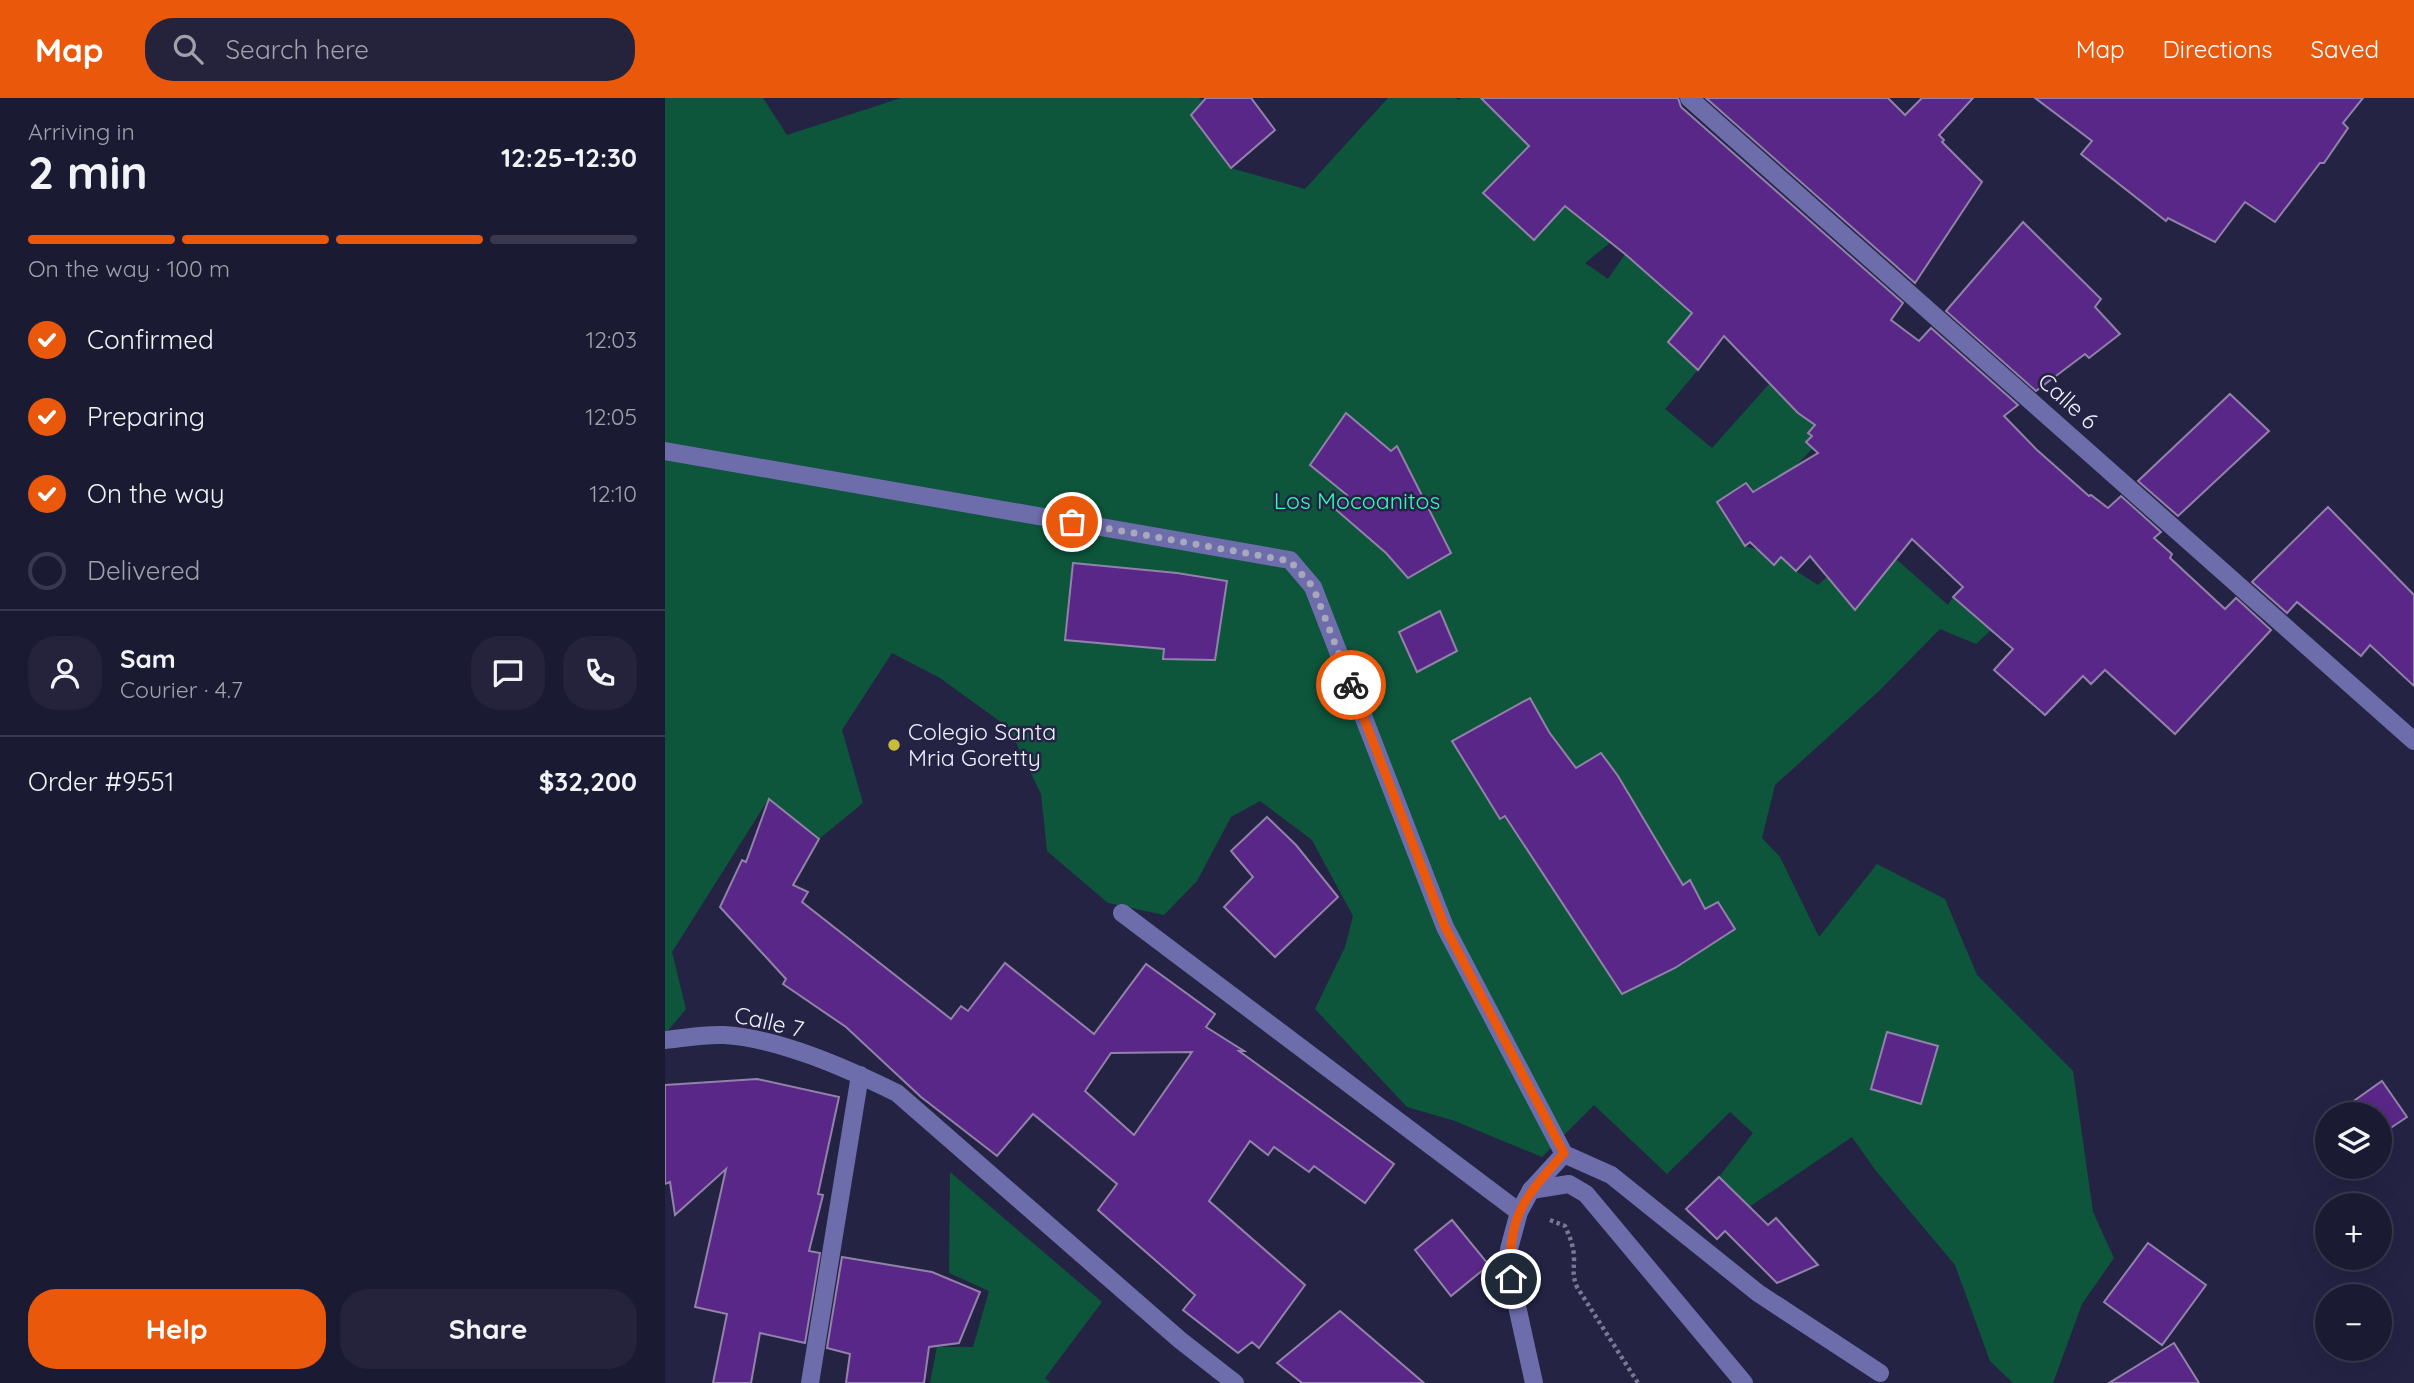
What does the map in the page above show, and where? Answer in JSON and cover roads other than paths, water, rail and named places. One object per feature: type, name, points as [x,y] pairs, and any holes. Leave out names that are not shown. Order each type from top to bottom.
[{"type":"street","name":"Calle 6","points":[[1689,98],[2414,741]]},
{"type":"street","points":[[665,451],[1290,561],[1313,587],[1445,927],[1564,1153],[1611,1175],[1758,1293],[1880,1373]]},
{"type":"street","points":[[1122,913],[1519,1212]]},
{"type":"street","name":"Calle 7","points":[[665,1040],[724,1035],[773,1044],[860,1075],[897,1093],[1180,1340],[1235,1383]]},
{"type":"street","points":[[810,1383],[860,1075]]},
{"type":"street","points":[[1534,1383],[1511,1279],[1509,1249],[1519,1212],[1531,1190],[1564,1153]]},
{"type":"street","points":[[1531,1190],[1569,1184],[1586,1194],[1744,1383]]},
{"type":"place","name":"Colegio Santa Mria Goretty","points":[[894,745]]},
{"type":"park label","name":"Los Mocoanitos","points":[[1357,501]]}]
